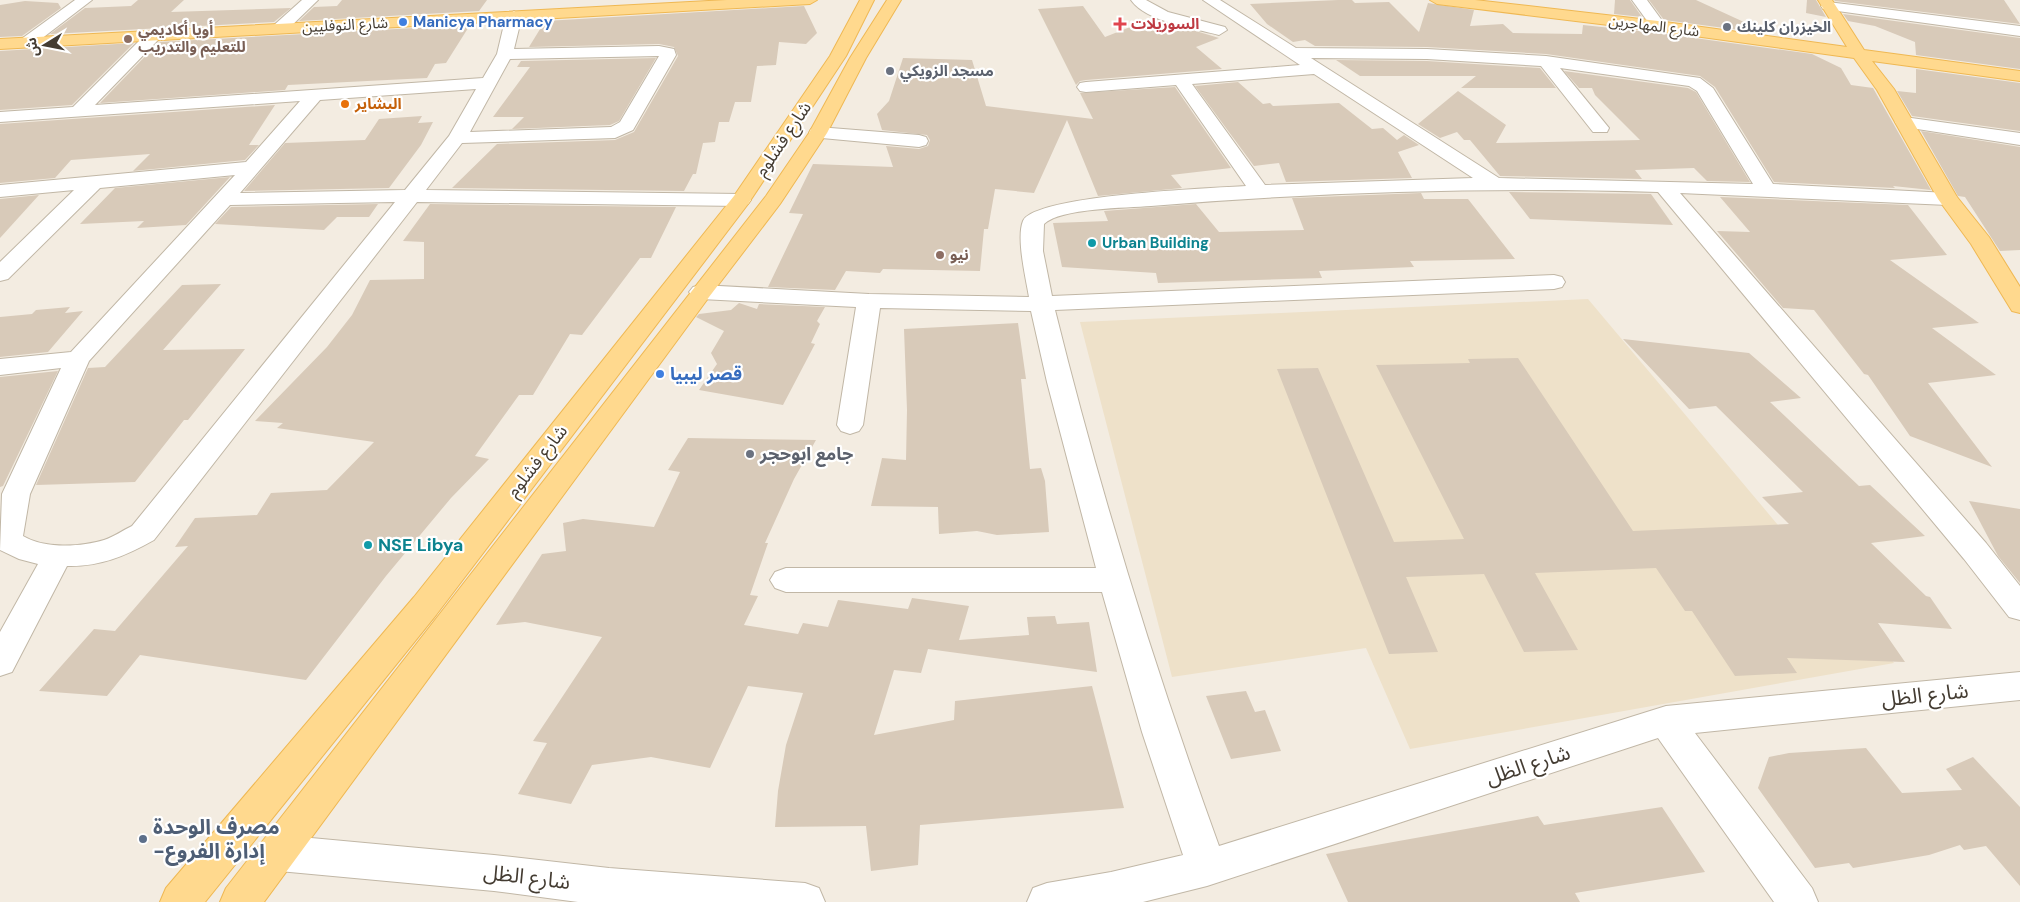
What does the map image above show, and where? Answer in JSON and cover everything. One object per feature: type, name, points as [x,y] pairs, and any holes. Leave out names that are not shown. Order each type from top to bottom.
[{"type":"main road","name":"شارع النوفليين","points":[[0,44],[514,16],[708,2],[810,0]]},
{"type":"main road","name":"شارع فشلوم","points":[[240,902],[701,292],[773,200],[818,133],[848,57],[867,0]]},
{"type":"main road","name":"شارع فشلوم","points":[[180,902],[425,606],[894,0]]},
{"type":"main road","name":"شارع المهاجرين","points":[[1436,0],[1658,26],[2020,76]]},
{"type":"main road","points":[[1827,3],[1859,54],[1885,89],[1948,199],[1981,242],[2020,306]]},
{"type":"street","points":[[26,43],[85,0]]},
{"type":"street","points":[[279,29],[311,0]]},
{"type":"street","points":[[1138,0],[1140,5],[1154,11],[1219,30]]},
{"type":"street","points":[[1210,0],[1492,182]]},
{"type":"street","points":[[1639,0],[1658,26]]},
{"type":"street","points":[[1827,3],[2020,31]]},
{"type":"street","points":[[314,96],[253,167],[78,359],[16,494],[8,531],[8,540],[14,546],[58,555],[106,551],[143,533],[457,138],[505,54],[514,16]]},
{"type":"street","points":[[79,111],[153,36]]},
{"type":"street","points":[[457,138],[615,132],[627,126],[668,52],[505,54]]},
{"type":"street","points":[[1294,53],[1435,55],[1546,61],[1687,80],[1704,88],[1766,189]]},
{"type":"street","points":[[1546,61],[1600,128]]},
{"type":"street","points":[[1086,87],[1319,69]]},
{"type":"street","points":[[1181,80],[1260,192]]},
{"type":"street","points":[[0,117],[489,84]]},
{"type":"street","points":[[1904,122],[2020,139]]},
{"type":"street","points":[[818,133],[918,141]]},
{"type":"street","points":[[0,190],[253,167]]},
{"type":"street","points":[[0,274],[94,182]]},
{"type":"street","points":[[1207,868],[1160,733],[1115,580],[1040,304],[1030,234],[1032,222],[1041,215],[1077,207],[1260,192],[1492,182],[1766,189],[1948,199]]},
{"type":"street","points":[[1663,186],[1962,536],[2020,608]]},
{"type":"street","points":[[224,199],[409,196],[741,200]]},
{"type":"street","points":[[701,292],[869,301],[1040,304],[1554,282]]},
{"type":"street","points":[[850,425],[869,301]]},
{"type":"street","points":[[0,367],[78,359]]},
{"type":"street","points":[[0,663],[58,555]]},
{"type":"street","points":[[786,580],[1115,580]]},
{"type":"street","name":"شارع الظل","points":[[1047,902],[1111,891],[1207,868],[1666,721],[2020,686]]},
{"type":"street","points":[[1666,721],[1798,902]]},
{"type":"street","name":"شارع الظل","points":[[279,852],[494,873],[606,895],[805,902]]},
{"type":"shaded area","points":[[1588,299],[1894,663],[1410,749],[1366,648],[1172,677],[1080,322]]},
{"type":"building","points":[[138,0],[184,0],[171,12],[291,8],[274,22],[50,34],[85,8],[131,6]]},
{"type":"building","points":[[342,0],[487,0],[479,11],[299,21],[314,7],[337,6]]},
{"type":"building","points":[[1352,0],[1355,3],[1389,2],[1419,32],[1428,3],[1474,10],[1470,26],[1503,24],[1513,33],[1582,34],[1583,25],[1812,54],[1841,68],[1851,85],[1873,88],[1931,190],[1893,186],[1895,188],[1774,182],[1715,87],[1700,76],[1546,54],[1427,47],[1315,46],[1305,40],[1293,42],[1267,24],[1250,4]]},
{"type":"building","points":[[1615,0],[1630,0],[1642,17],[1614,14]]},
{"type":"building","points":[[1649,0],[1696,0],[1770,34],[1664,20]]},
{"type":"building","points":[[1807,0],[1816,0],[1826,17],[1806,13]]},
{"type":"building","points":[[2004,0],[2020,24],[1835,1]]},
{"type":"building","points":[[25,1],[58,3],[61,8],[22,36],[0,37],[0,5]]},
{"type":"building","points":[[804,6],[817,33],[806,44],[779,42],[776,65],[757,66],[751,102],[735,102],[729,122],[719,122],[715,142],[703,143],[696,174],[693,174],[684,191],[452,188],[497,144],[615,140],[634,132],[678,56],[674,47],[659,44],[529,47],[545,21]]},
{"type":"building","points":[[1083,6],[1105,37],[1153,18],[1219,38],[1196,47],[1222,69],[1086,80],[1080,81],[1076,85],[1038,9]]},
{"type":"building","points":[[1843,14],[2020,38],[2020,69],[1916,55],[1915,42],[1875,26],[1848,21]]},
{"type":"building","points":[[470,25],[446,63],[435,64],[427,78],[288,85],[285,90],[100,103],[159,42]]},
{"type":"building","points":[[134,43],[72,105],[0,110],[0,51]]},
{"type":"building","points":[[656,58],[619,121],[610,125],[512,129],[524,117],[493,117],[530,67],[517,67],[521,61]]},
{"type":"building","points":[[903,58],[972,60],[986,106],[1093,119],[1080,93],[1175,87],[1231,168],[1171,175],[1182,188],[1098,196],[1067,120],[1034,193],[995,189],[988,229],[984,229],[980,271],[883,269],[880,273],[846,271],[835,290],[768,287],[803,214],[789,213],[813,164],[893,167],[886,146],[919,149],[928,146],[930,140],[927,135],[882,130],[877,114],[889,101]]},
{"type":"building","points":[[1336,60],[1427,61],[1540,68],[1556,88],[1461,88],[1476,76],[1360,76]]},
{"type":"building","points":[[1916,69],[2020,83],[2020,131],[1912,116],[1897,91],[1916,93]]},
{"type":"building","points":[[1564,71],[1688,88],[1696,92],[1750,182],[1707,181],[1694,168],[1635,170],[1642,179],[1500,176],[1470,140],[1464,140],[1457,132],[1440,138],[1418,124],[1458,91],[1506,125],[1496,143],[1640,140],[1595,95],[1592,88],[1579,88]]},
{"type":"building","points":[[1238,82],[1263,104],[1270,103],[1273,106],[1339,103],[1372,129],[1383,128],[1397,140],[1404,135],[1419,145],[1398,152],[1412,178],[1286,182],[1279,163],[1254,166],[1195,86]]},
{"type":"building","points":[[275,105],[249,145],[259,145],[245,160],[133,171],[150,154],[71,160],[55,178],[0,183],[0,124]]},
{"type":"building","points":[[422,116],[418,123],[433,122],[421,145],[389,188],[244,191],[285,143],[365,140],[379,119]]},
{"type":"building","points":[[1921,131],[2020,147],[2020,250],[2000,251],[1965,197],[1958,196]]},
{"type":"building","points":[[230,177],[186,225],[137,228],[144,221],[80,224],[115,188]]},
{"type":"building","points":[[1509,192],[1651,194],[1673,225],[1530,219]]},
{"type":"building","points":[[1421,193],[1424,199],[1468,199],[1515,259],[1410,261],[1414,267],[1319,271],[1322,278],[1158,283],[1156,273],[1062,267],[1053,223],[1108,221],[1104,211],[1196,204],[1219,232],[1304,230],[1292,198]]},
{"type":"building","points":[[39,195],[0,238],[0,199]]},
{"type":"building","points":[[1720,197],[1908,205],[1947,255],[1890,260],[1979,323],[1932,328],[1996,375],[1928,383],[1992,467],[1910,436],[1868,375],[1864,374],[1814,310],[1783,308],[1717,231],[1750,232]]},
{"type":"building","points":[[378,204],[369,217],[337,217],[324,230],[215,224],[231,207]]},
{"type":"building","points":[[430,204],[676,207],[651,258],[640,258],[582,335],[570,334],[533,395],[519,395],[475,456],[489,459],[451,498],[386,576],[306,680],[140,655],[107,696],[39,691],[94,629],[115,631],[188,546],[175,547],[195,518],[257,515],[271,493],[327,490],[374,442],[277,428],[283,423],[255,421],[327,347],[352,315],[370,280],[424,279],[424,242],[403,241]]},
{"type":"building","points":[[221,284],[163,350],[245,349],[188,420],[184,420],[135,482],[36,485],[88,368],[105,367],[182,285]]},
{"type":"building","points":[[739,303],[757,309],[759,304],[825,307],[817,321],[820,324],[811,343],[815,344],[783,405],[699,390],[717,364],[711,353],[724,331],[696,317],[699,314],[731,310]]},
{"type":"building","points":[[70,307],[65,313],[83,311],[48,352],[0,357],[0,317],[32,314],[36,310]]},
{"type":"building","points":[[1018,323],[1026,379],[1021,379],[1030,469],[1041,468],[1045,481],[1049,532],[997,535],[977,531],[939,534],[938,507],[871,506],[882,458],[906,460],[907,410],[904,329]]},
{"type":"building","points":[[1623,339],[1749,353],[1801,398],[1770,402],[1859,486],[1870,485],[1925,536],[1871,543],[1926,596],[1930,597],[1952,629],[1878,623],[1905,662],[1787,658],[1797,673],[1735,676],[1692,611],[1685,611],[1656,568],[1535,573],[1578,650],[1524,652],[1484,574],[1406,577],[1438,652],[1389,654],[1277,369],[1318,368],[1394,542],[1464,539],[1376,365],[1470,363],[1468,359],[1518,358],[1633,531],[1789,524],[1762,497],[1803,492],[1716,406],[1689,409]]},
{"type":"building","points":[[58,371],[3,486],[0,487],[0,377]]},
{"type":"building","points":[[688,438],[816,440],[794,479],[765,543],[768,543],[750,595],[758,596],[744,625],[798,634],[803,623],[828,627],[838,600],[908,609],[912,598],[969,606],[959,640],[1029,635],[1027,617],[1055,616],[1057,624],[1089,622],[1097,672],[928,649],[921,673],[894,670],[874,735],[954,720],[955,701],[1092,686],[1124,808],[920,825],[918,865],[871,871],[866,826],[775,827],[778,791],[786,745],[803,693],[748,686],[710,768],[651,757],[592,765],[571,804],[518,794],[547,743],[533,741],[602,637],[525,622],[496,625],[542,554],[566,551],[563,523],[583,519],[654,527],[680,472],[668,470]]},
{"type":"building","points":[[1969,501],[2020,509],[2020,583],[1998,556]]},
{"type":"building","points":[[1246,691],[1255,712],[1265,710],[1281,751],[1231,759],[1206,696]]},
{"type":"building","points":[[1866,748],[1902,793],[1962,790],[1946,769],[1973,757],[2020,807],[2020,886],[1986,846],[1964,850],[1960,845],[1929,855],[1853,868],[1849,863],[1815,868],[1758,788],[1769,757],[1789,753]]},
{"type":"building","points":[[1662,807],[1705,872],[1575,893],[1580,902],[1348,902],[1326,854],[1538,816],[1544,825]]},
{"type":"place","name":"Manicya Pharmacy","points":[[403,22]]},
{"type":"place","name":"السوريلات","points":[[1120,24]]},
{"type":"place","name":"الخيزران كلينك","points":[[1727,27]]},
{"type":"place","name":"أويا أكاديمي للتعليم والتدريب","points":[[128,39]]},
{"type":"place","name":"مسجد الزويكي","points":[[890,71]]},
{"type":"place","name":"البشاير","points":[[345,104]]},
{"type":"place","name":"Urban Building","points":[[1092,243]]},
{"type":"place","name":"نيو","points":[[940,255]]},
{"type":"place","name":"قصر ليبيا","points":[[660,374]]},
{"type":"place","name":"جامع ابوحجر","points":[[750,454]]},
{"type":"place","name":"NSE Libya","points":[[368,545]]},
{"type":"place","name":"مصرف الوحدة -إدارة الفروع","points":[[143,839]]}]
